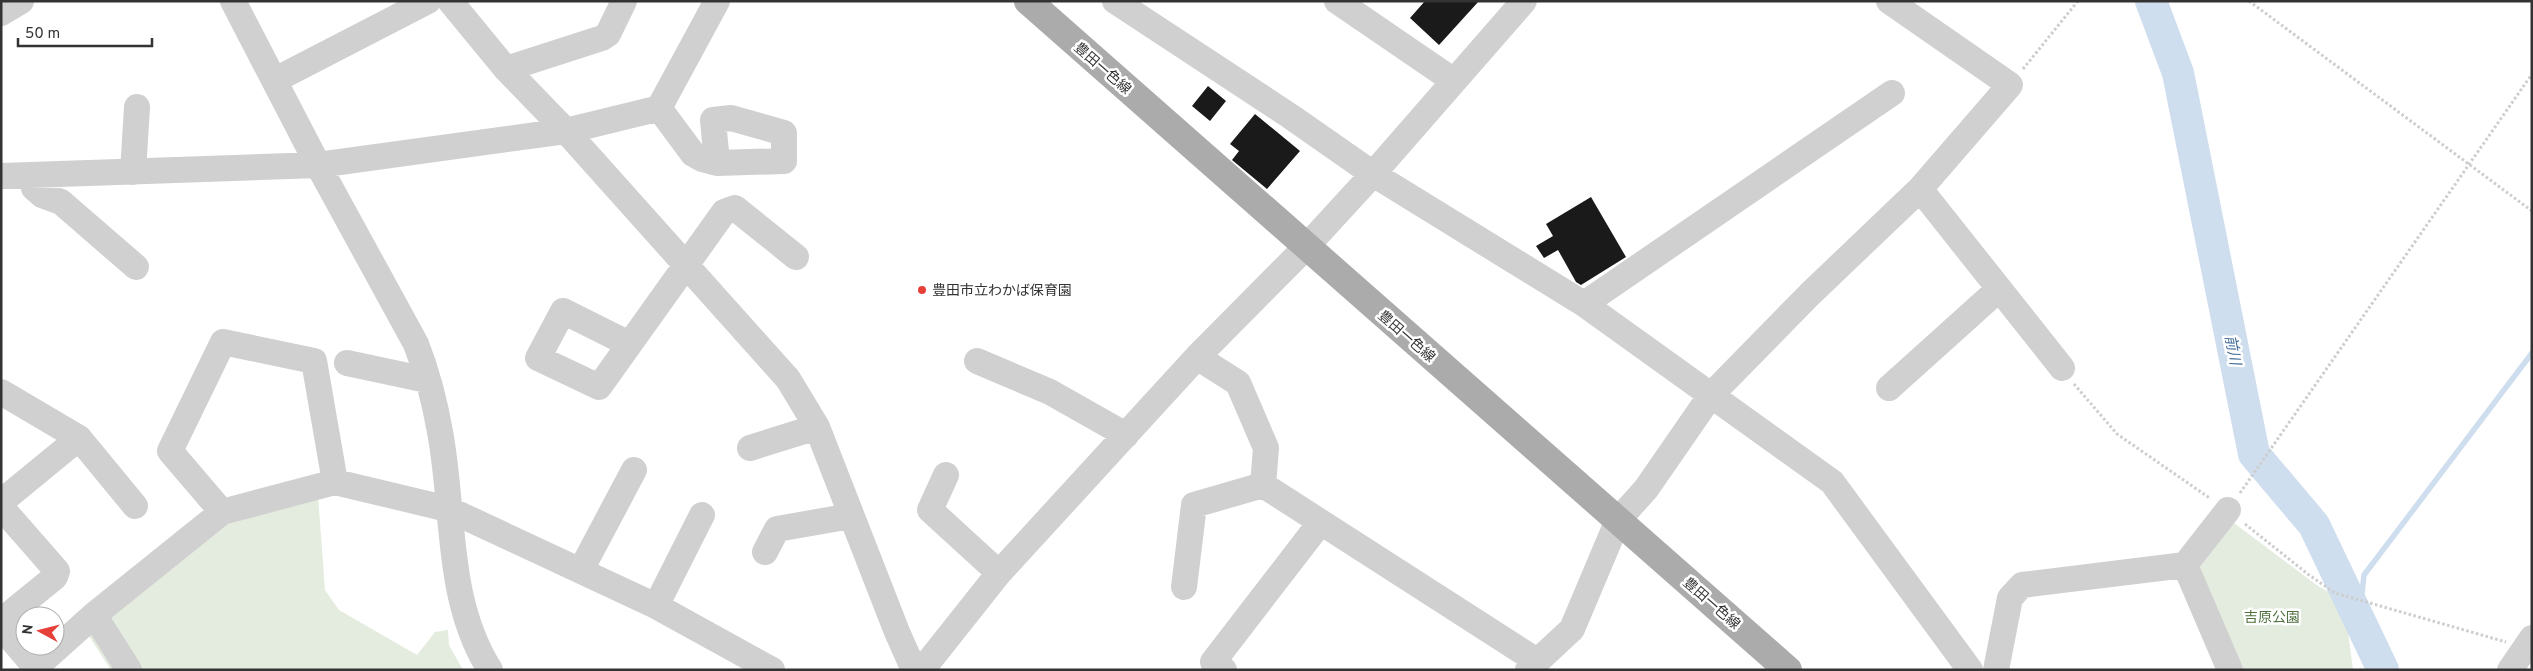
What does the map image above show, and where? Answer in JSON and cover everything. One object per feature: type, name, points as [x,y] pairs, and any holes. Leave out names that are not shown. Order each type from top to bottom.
[{"type":"main road","name":"豊田一色線","points":[[1028,1],[1788,670]]},
{"type":"street","points":[[1,14],[21,1]]},
{"type":"street","points":[[233,1],[318,164],[416,344],[428,380],[440,433],[458,583],[472,636],[490,670]]},
{"type":"street","points":[[275,80],[428,1]]},
{"type":"street","points":[[450,1],[506,69],[566,131],[788,379],[817,427],[914,670]]},
{"type":"street","points":[[506,69],[602,38],[608,34],[624,1]]},
{"type":"street","points":[[1,176],[318,164],[566,131],[659,108],[717,1]]},
{"type":"street","points":[[1115,1],[1282,111],[1373,174],[1584,304],[1832,482],[1970,670]]},
{"type":"street","points":[[1337,1],[1454,80]]},
{"type":"street","points":[[922,670],[998,573],[1197,357],[1306,247],[1373,174],[1524,1]]},
{"type":"street","points":[[1263,485],[1532,665],[1572,629],[1618,520],[1646,489],[1711,395],[1810,294],[1920,189],[2010,85],[1889,1]]},
{"type":"street","points":[[1584,304],[1892,93]]},
{"type":"street","points":[[133,172],[137,107]]},
{"type":"street","points":[[659,108],[693,154],[716,163]]},
{"type":"street","points":[[31,176],[34,188],[42,195],[61,202],[136,267]]},
{"type":"street","points":[[1920,189],[2062,368]]},
{"type":"street","points":[[629,344],[724,212],[735,208],[796,257]]},
{"type":"street","points":[[1889,388],[1999,289]]},
{"type":"street","points":[[222,512],[170,451],[223,342],[314,361],[335,482]]},
{"type":"street","points":[[1197,357],[1238,383],[1266,448],[1263,485]]},
{"type":"street","points":[[977,361],[1050,392],[1126,435]]},
{"type":"street","points":[[347,363],[428,380]]},
{"type":"street","points":[[1,392],[79,438],[135,506]]},
{"type":"street","points":[[750,448],[817,427]]},
{"type":"street","points":[[1,502],[79,438]]},
{"type":"street","points":[[581,570],[634,470]]},
{"type":"street","points":[[946,475],[930,510],[998,573]]},
{"type":"street","points":[[1,627],[37,668],[94,615],[222,512],[335,482],[448,508],[656,606],[772,670]]},
{"type":"street","points":[[1184,587],[1194,506],[1263,485]]},
{"type":"street","points":[[1,507],[56,571],[56,577],[1,621]]},
{"type":"street","points":[[1996,670],[2010,598],[2022,584],[2185,565],[2228,510]]},
{"type":"street","points":[[656,606],[702,515]]},
{"type":"street","points":[[765,552],[778,529],[851,516]]},
{"type":"street","points":[[1224,670],[1213,662],[1320,523]]},
{"type":"street","points":[[2185,565],[2230,670]]},
{"type":"street","points":[[94,615],[129,670]]},
{"type":"street","points":[[2510,670],[2530,644]]},
{"type":"path","points":[[2010,85],[2078,1]]},
{"type":"path","points":[[2249,1],[2532,211]]},
{"type":"path","points":[[2228,510],[2532,74]]},
{"type":"path","points":[[2062,368],[2117,434],[2228,510],[2309,575],[2335,593],[2530,644]]},
{"type":"green space","points":[[318,495],[325,590],[339,610],[417,655],[435,632],[448,630],[449,645],[463,670],[111,670],[87,633],[213,519]]},
{"type":"green space","name":"吉原公園","points":[[2234,523],[2318,586],[2344,600],[2353,670],[2238,670],[2197,571]]},
{"type":"building","points":[[1425,1],[1479,1],[1439,45],[1410,18]]},
{"type":"building","points":[[1208,86],[1226,101],[1210,121],[1192,106]]},
{"type":"building","points":[[1255,114],[1300,151],[1267,189],[1232,160],[1239,151],[1230,144]]},
{"type":"building","points":[[1591,197],[1626,257],[1581,285],[1576,282],[1558,250],[1544,258],[1536,246],[1553,236],[1546,224]]},
{"type":"waterway","name":"前川","points":[[2151,1],[2178,73],[2254,454],[2314,525],[2383,670]]},
{"type":"waterway","points":[[2369,670],[2361,602],[2364,575],[2532,353]]},
{"type":"place","name":"豊田市立わかば保育園","points":[[922,290]]}]
